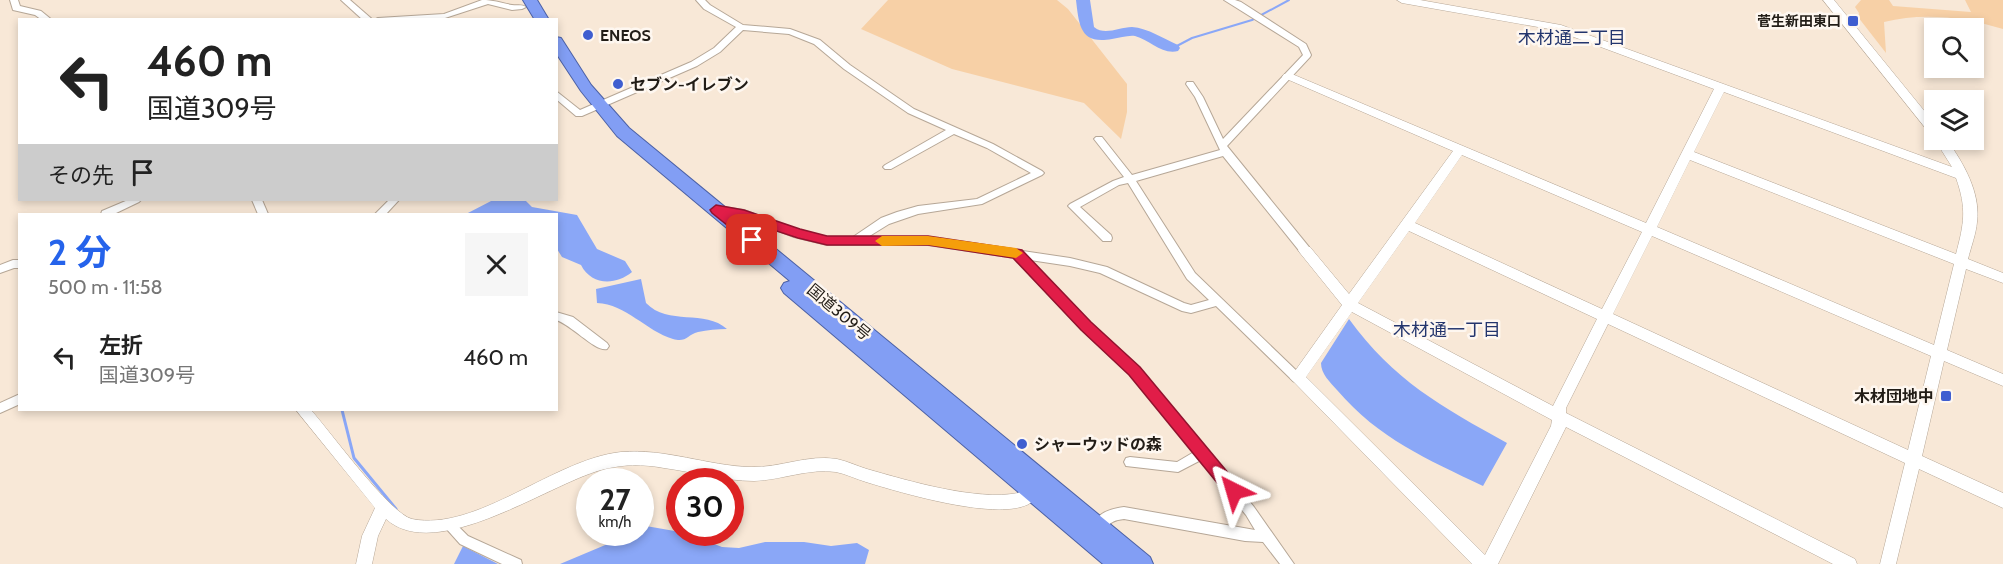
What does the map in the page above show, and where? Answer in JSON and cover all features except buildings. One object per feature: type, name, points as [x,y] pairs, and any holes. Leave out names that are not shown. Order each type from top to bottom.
[{"type":"highway","points":[[519,4],[529,18]]},
{"type":"highway","points":[[519,4],[539,18]]},
{"type":"highway","name":"国道309号","points":[[558,45],[594,108],[716,210],[1036,487],[1119,564]]},
{"type":"highway","name":"国道309号","points":[[558,65],[637,159],[1036,487],[1097,527],[1142,564]]},
{"type":"street","points":[[14,0],[16,8],[38,13],[45,18]]},
{"type":"street","points":[[345,0],[367,18]]},
{"type":"street","points":[[700,0],[707,7],[741,27],[790,32],[817,42],[847,67],[911,111],[990,146],[1039,173],[979,202],[918,210],[901,215],[885,221],[855,241]]},
{"type":"street","points":[[1107,238],[1073,206],[1116,183],[1224,149],[1307,55],[1307,51],[1257,16],[1228,0]]},
{"type":"street","points":[[1402,0],[1557,27],[1962,175]]},
{"type":"street","points":[[1828,0],[1924,118]]},
{"type":"street","points":[[412,18],[445,16],[487,1],[519,4]]},
{"type":"street","points":[[558,96],[579,114],[637,88],[690,68],[722,48],[741,27]]},
{"type":"street","points":[[1288,77],[2003,380]]},
{"type":"street","points":[[1190,84],[1199,97],[1224,149],[1349,304],[1559,416],[1850,564]]},
{"type":"street","points":[[1489,564],[1559,426],[1559,408],[1721,87]]},
{"type":"street","points":[[888,167],[952,130]]},
{"type":"street","points":[[1098,139],[1130,179],[1191,276],[1298,378],[1483,564]]},
{"type":"street","points":[[1298,378],[1460,149]]},
{"type":"street","points":[[1888,564],[1970,230],[1971,211],[1968,190],[1947,150]]},
{"type":"street","points":[[1687,154],[2003,278]]},
{"type":"street","points":[[108,213],[134,201]]},
{"type":"street","points":[[381,213],[393,201]]},
{"type":"street","points":[[716,210],[744,214],[798,234],[827,240],[928,240],[1017,253],[1103,270],[1182,307],[1197,308],[1216,302]]},
{"type":"street","points":[[1406,224],[2003,501]]},
{"type":"street","points":[[1017,253],[1086,326],[1135,371],[1250,511],[1288,564]]},
{"type":"street","points":[[0,269],[18,264]]},
{"type":"street","points":[[558,317],[569,320],[603,346]]},
{"type":"street","points":[[0,408],[18,400]]},
{"type":"street","points":[[304,411],[384,506],[402,524],[414,528],[449,525],[472,518],[600,463],[638,458],[726,472],[755,474],[832,465],[957,497],[1009,502],[1021,500],[1036,487]]},
{"type":"street","points":[[1130,462],[1178,466],[1203,453]]},
{"type":"street","points":[[364,564],[370,536],[384,506]]},
{"type":"street","points":[[1097,527],[1109,515],[1124,513],[1236,533],[1266,536]]},
{"type":"street","points":[[449,525],[464,540],[516,564]]},
{"type":"shaded area","points":[[888,0],[1057,0],[1068,9],[1127,84],[1127,112],[1121,139],[1084,103],[952,69],[861,29]]},
{"type":"shaded area","points":[[1861,0],[1889,0],[1893,6],[1971,12],[1965,0],[2003,0],[2003,29],[1984,24],[1984,18],[1914,17],[1884,22],[1886,53],[1858,17],[1859,13],[1855,7]]},
{"type":"water","points":[[491,201],[526,201],[532,207],[577,215],[597,249],[625,261],[632,272],[618,280],[597,280],[585,272],[581,265],[562,257],[558,251],[558,213],[468,213]]},
{"type":"water","points":[[641,279],[646,303],[655,310],[675,316],[708,320],[727,329],[698,332],[677,340],[663,335],[617,308],[597,303],[596,289]]},
{"type":"water","points":[[1349,319],[1383,359],[1401,376],[1440,404],[1507,443],[1483,486],[1423,457],[1387,435],[1353,407],[1329,381],[1321,363]]},
{"type":"water","points":[[654,527],[666,530],[666,546],[739,548],[765,542],[804,542],[831,546],[857,543],[869,550],[865,564],[560,564],[603,546],[654,546]]},
{"type":"water","points":[[463,546],[498,564],[454,564]]},
{"type":"waterway","points":[[1083,0],[1087,28],[1092,33],[1103,36],[1129,32],[1144,34],[1173,48]]},
{"type":"waterway","points":[[1173,48],[1192,38],[1252,20],[1289,0]]},
{"type":"waterway","points":[[342,411],[354,458],[396,509]]},
{"type":"slow traffic","points":[[882,241],[928,240],[1016,253]]},
{"type":"place","name":"菅生新田東口","points":[[1853,21]]},
{"type":"place","name":"ENEOS","points":[[588,35]]},
{"type":"place","name":"セブン-イレブン","points":[[618,84]]},
{"type":"place","name":"木材団地中","points":[[1946,396]]},
{"type":"place","name":"シャーウッドの森","points":[[1022,444]]},
{"type":"district","name":"木材通二丁目","points":[[1572,38]]},
{"type":"district","name":"木材通一丁目","points":[[1447,330]]},
{"type":"route","points":[[752,240],[716,210],[744,214],[798,234],[827,240],[928,240],[1017,253],[1086,326],[1135,371],[1234,491]]}]
